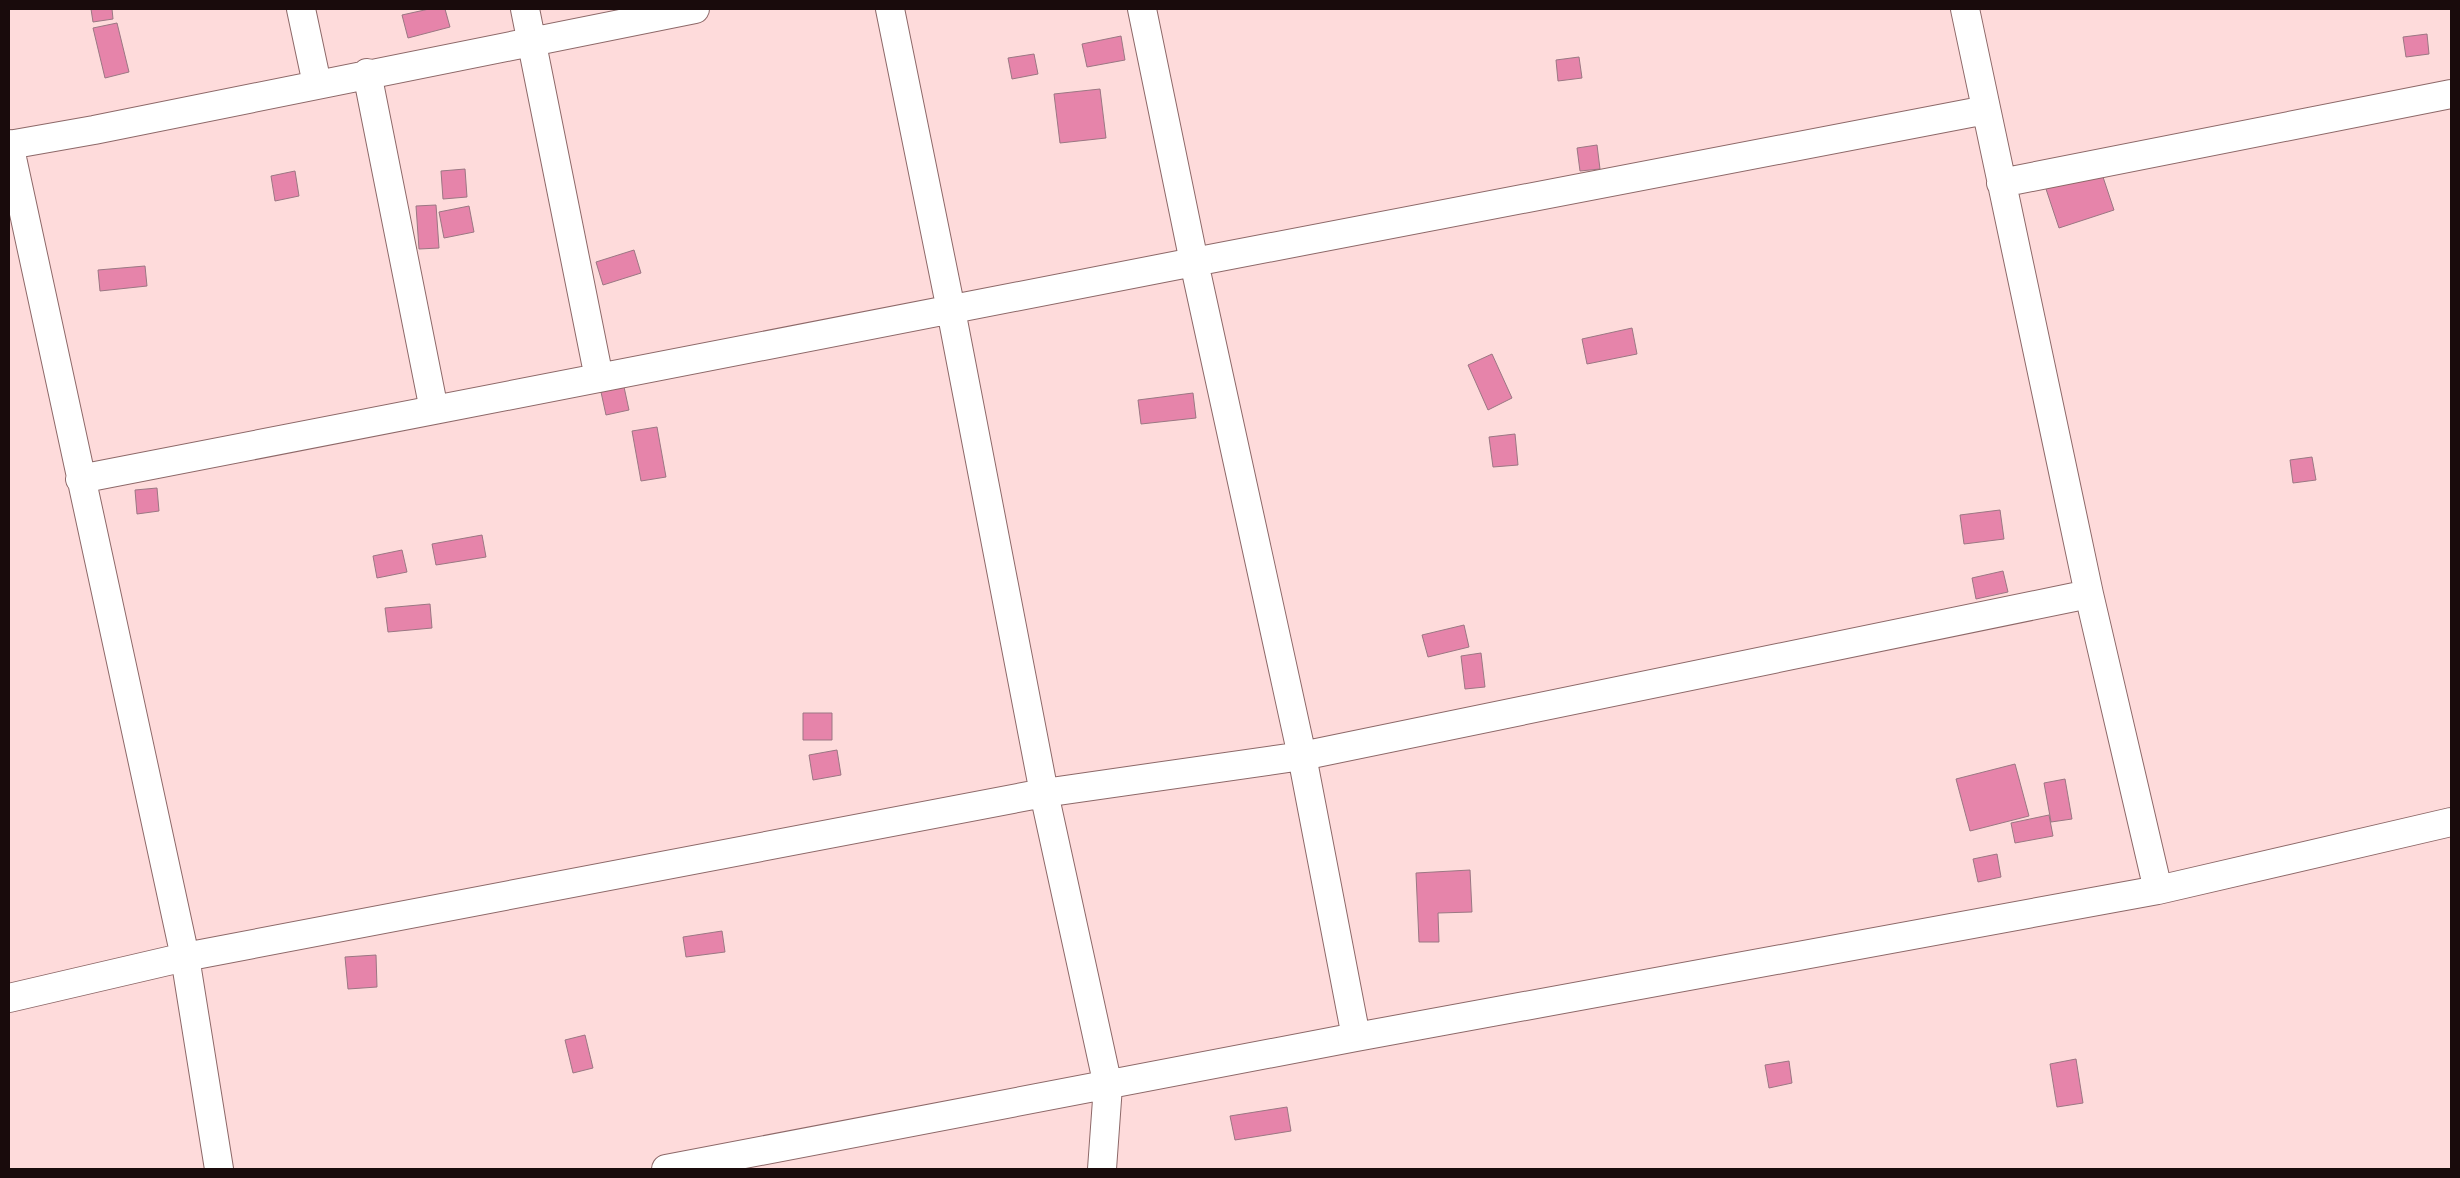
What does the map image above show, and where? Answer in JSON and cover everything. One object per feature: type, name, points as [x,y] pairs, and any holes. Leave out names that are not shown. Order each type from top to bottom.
[{"type":"street","points":[[301,9],[317,84]]},
{"type":"street","points":[[525,9],[599,378]]},
{"type":"street","points":[[219,1169],[185,957],[9,144],[94,130],[367,73],[695,9]]},
{"type":"street","points":[[890,9],[951,310],[1044,793],[1108,1086],[1102,1169]]},
{"type":"street","points":[[1142,9],[1194,262],[1302,756],[1356,1037]]},
{"type":"street","points":[[1965,9],[2089,594],[2158,890]]},
{"type":"street","points":[[367,73],[434,410]]},
{"type":"street","points":[[2001,183],[2451,94]]},
{"type":"street","points":[[80,479],[1986,110]]},
{"type":"street","points":[[9,998],[185,957],[1044,793],[1302,756],[2089,594]]},
{"type":"street","points":[[666,1169],[1108,1086],[1356,1037],[2158,890],[2451,822]]},
{"type":"building","points":[[91,9],[112,9],[113,19],[93,22]]},
{"type":"building","points":[[429,9],[445,9],[450,27],[408,38],[402,15]]},
{"type":"building","points":[[117,23],[129,72],[105,78],[93,28]]},
{"type":"building","points":[[2427,34],[2429,54],[2406,57],[2403,37]]},
{"type":"building","points":[[1121,36],[1125,60],[1087,67],[1082,44]]},
{"type":"building","points":[[1034,54],[1038,74],[1012,79],[1008,58]]},
{"type":"building","points":[[1579,57],[1582,78],[1558,81],[1556,60]]},
{"type":"building","points":[[1100,89],[1106,138],[1060,143],[1054,94]]},
{"type":"building","points":[[1597,145],[1600,169],[1580,171],[1577,148]]},
{"type":"building","points":[[2095,153],[2114,210],[2059,228],[2040,171]]},
{"type":"building","points":[[465,169],[467,197],[443,199],[441,171]]},
{"type":"building","points":[[295,171],[299,196],[275,201],[271,176]]},
{"type":"building","points":[[436,205],[439,248],[419,249],[416,206]]},
{"type":"building","points":[[469,206],[474,232],[444,238],[439,212]]},
{"type":"building","points":[[634,250],[641,273],[603,285],[596,262]]},
{"type":"building","points":[[145,266],[147,286],[100,291],[98,270]]},
{"type":"building","points":[[1632,328],[1637,354],[1587,364],[1582,339]]},
{"type":"building","points":[[1492,354],[1512,398],[1488,410],[1468,365]]},
{"type":"building","points":[[624,387],[629,410],[606,415],[601,392]]},
{"type":"building","points":[[1193,393],[1196,418],[1141,424],[1138,400]]},
{"type":"building","points":[[657,427],[666,477],[641,481],[632,431]]},
{"type":"building","points":[[1515,434],[1518,465],[1493,467],[1489,437]]},
{"type":"building","points":[[2312,457],[2316,480],[2293,483],[2290,460]]},
{"type":"building","points":[[157,488],[159,511],[137,514],[135,490]]},
{"type":"building","points":[[2000,510],[2004,539],[1964,544],[1960,515]]},
{"type":"building","points":[[482,535],[486,557],[436,565],[432,544]]},
{"type":"building","points":[[402,550],[407,572],[377,578],[373,556]]},
{"type":"building","points":[[2003,571],[2008,592],[1976,599],[1972,578]]},
{"type":"building","points":[[430,604],[432,628],[388,632],[385,608]]},
{"type":"building","points":[[1464,625],[1469,647],[1428,657],[1422,635]]},
{"type":"building","points":[[1481,653],[1485,687],[1465,689],[1461,656]]},
{"type":"building","points":[[803,713],[832,713],[832,740],[803,740]]},
{"type":"building","points":[[837,750],[841,775],[813,780],[809,755]]},
{"type":"building","points":[[2015,764],[2029,816],[1970,831],[1956,779]]},
{"type":"building","points":[[2065,779],[2072,819],[2051,822],[2044,783]]},
{"type":"building","points":[[2049,815],[2053,836],[2015,843],[2011,823]]},
{"type":"building","points":[[1997,854],[2001,877],[1978,882],[1973,859]]},
{"type":"building","points":[[1470,870],[1472,912],[1438,913],[1439,942],[1419,942],[1416,873]]},
{"type":"building","points":[[722,931],[725,952],[686,957],[683,937]]},
{"type":"building","points":[[376,955],[377,987],[348,989],[345,957]]},
{"type":"building","points":[[585,1035],[593,1068],[573,1073],[565,1040]]},
{"type":"building","points":[[2076,1059],[2083,1103],[2057,1107],[2050,1064]]},
{"type":"building","points":[[1789,1061],[1792,1083],[1769,1088],[1765,1065]]},
{"type":"building","points":[[1287,1107],[1291,1131],[1235,1140],[1230,1116]]}]
